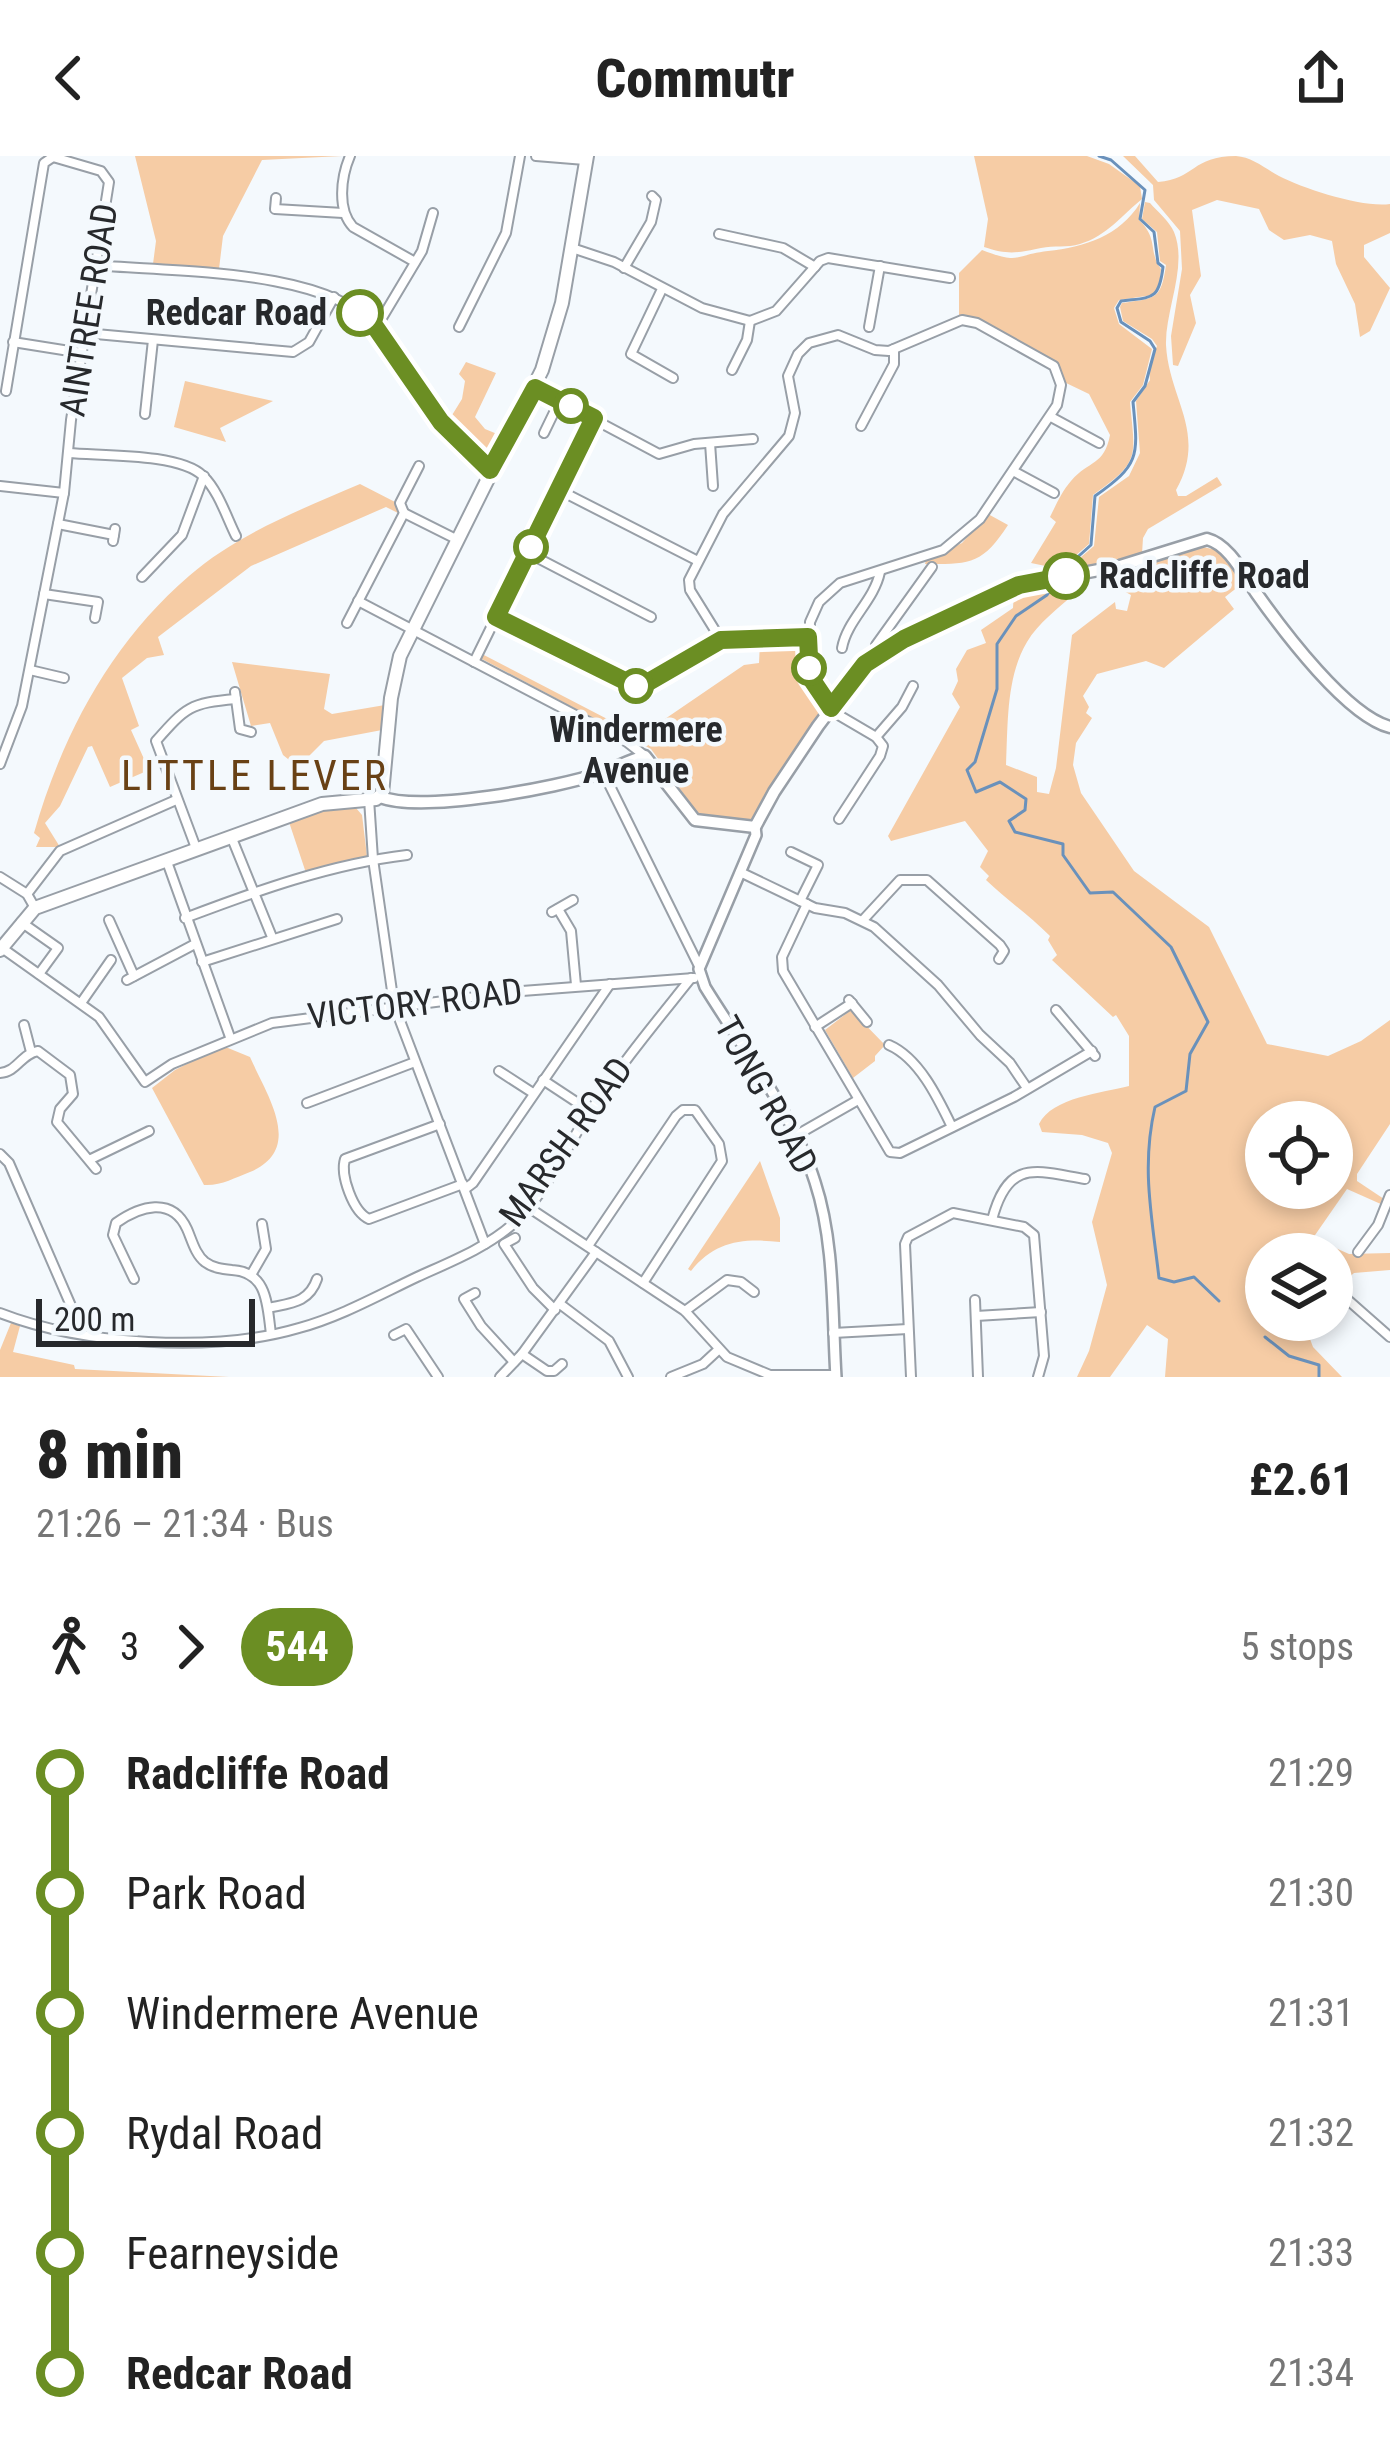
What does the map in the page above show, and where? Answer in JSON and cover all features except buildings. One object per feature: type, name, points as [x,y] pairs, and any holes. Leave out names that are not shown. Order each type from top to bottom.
[{"type":"main road","points":[[374,798],[394,681],[411,629],[535,388],[555,330],[587,158]]},
{"type":"main road","points":[[0,948],[35,908],[322,804],[516,793],[603,772],[645,756],[695,820],[755,827],[789,767],[882,647],[1019,585],[1120,566],[1207,539],[1216,541],[1350,705],[1373,722],[1390,727]]},
{"type":"street","points":[[350,156],[343,213],[353,227],[415,262]]},
{"type":"street","points":[[459,328],[506,233],[520,156]]},
{"type":"street","points":[[536,156],[587,158]]},
{"type":"street","name":"AINTREE ROAD","points":[[0,764],[30,670],[64,493],[109,178],[101,171],[49,158],[43,167],[6,391]]},
{"type":"street","points":[[624,268],[651,223],[656,200],[652,196]]},
{"type":"street","points":[[276,198],[275,209],[343,213]]},
{"type":"street","points":[[376,328],[415,262],[433,213]]},
{"type":"street","points":[[719,234],[783,248],[815,267]]},
{"type":"street","points":[[572,248],[712,312],[750,321],[776,310],[828,258],[950,278]]},
{"type":"street","points":[[95,265],[279,281],[334,297],[376,328],[429,407],[490,470]]},
{"type":"street","points":[[869,328],[876,311],[880,266]]},
{"type":"street","points":[[662,290],[631,354],[673,378]]},
{"type":"street","points":[[85,333],[293,352],[309,342],[334,297]]},
{"type":"street","points":[[721,640],[689,586],[725,511],[789,436],[795,413],[788,376],[802,348],[816,339],[838,335],[875,350],[894,349],[962,320],[977,323],[1057,370],[1060,398],[1051,417],[981,517],[935,554],[840,584],[824,595],[810,622],[810,677],[831,709],[876,737],[883,751],[838,819]]},
{"type":"street","points":[[732,370],[747,340],[750,321]]},
{"type":"street","points":[[146,414],[153,340]]},
{"type":"street","points":[[13,342],[82,353]]},
{"type":"street","points":[[861,427],[894,364],[894,349]]},
{"type":"street","points":[[535,388],[659,454],[710,443],[749,442]]},
{"type":"street","points":[[544,433],[560,400]]},
{"type":"street","points":[[1051,417],[1099,443]]},
{"type":"street","points":[[474,662],[594,418]]},
{"type":"street","points":[[709,481],[710,443]]},
{"type":"street","points":[[69,453],[168,461],[204,476],[236,536]]},
{"type":"street","points":[[414,471],[400,503],[404,513],[458,540]]},
{"type":"street","points":[[1013,471],[1047,492]]},
{"type":"street","points":[[142,577],[182,535],[204,476]]},
{"type":"street","points":[[0,486],[64,493]]},
{"type":"street","points":[[559,490],[698,560]]},
{"type":"street","points":[[347,623],[404,513]]},
{"type":"street","points":[[58,524],[114,535]]},
{"type":"street","points":[[528,553],[651,616]]},
{"type":"street","points":[[882,647],[885,632],[932,567]]},
{"type":"street","points":[[842,648],[880,572]]},
{"type":"street","points":[[44,594],[98,602],[95,618]]},
{"type":"street","points":[[358,602],[636,747],[645,756]]},
{"type":"street","points":[[496,617],[638,686],[721,640],[808,637]]},
{"type":"street","points":[[30,670],[64,678]]},
{"type":"street","points":[[876,737],[913,686]]},
{"type":"street","points":[[196,848],[156,741],[182,710],[197,702],[236,695],[240,729],[251,731]]},
{"type":"street","points":[[603,772],[697,974]]},
{"type":"street","points":[[374,798],[373,859],[394,1005],[485,1244]]},
{"type":"street","points":[[27,895],[60,851],[176,800]]},
{"type":"street","points":[[697,974],[756,835],[755,827]]},
{"type":"street","points":[[231,836],[272,937]]},
{"type":"street","points":[[791,852],[817,867]]},
{"type":"street","points":[[185,918],[253,892],[373,859],[407,855]]},
{"type":"street","points":[[166,859],[230,1037]]},
{"type":"street","points":[[828,861],[817,867],[782,964],[884,1147],[894,1154],[1094,1053],[1055,1013]]},
{"type":"street","points":[[740,872],[803,903],[863,920],[938,986],[1010,1063],[1027,1088]]},
{"type":"street","points":[[0,877],[27,895],[35,908]]},
{"type":"street","points":[[863,920],[900,880],[927,880],[1004,948],[999,959]]},
{"type":"street","points":[[573,900],[555,911],[571,931],[576,986]]},
{"type":"street","points":[[202,962],[337,919]]},
{"type":"street","points":[[109,920],[130,978],[195,944]]},
{"type":"street","points":[[20,922],[58,947],[39,974]]},
{"type":"street","points":[[0,948],[80,1003],[110,966]]},
{"type":"street","name":"VICTORY ROAD","points":[[80,1003],[109,1027],[142,1082],[230,1037],[272,1023],[394,1005],[697,974]]},
{"type":"street","name":"MARSH ROAD","points":[[0,1313],[77,1332],[140,1340],[204,1341],[272,1334],[353,1307],[485,1244],[528,1207],[590,1111],[697,974]]},
{"type":"street","name":"TONG ROAD","points":[[697,974],[795,1136],[820,1200],[836,1376]]},
{"type":"street","points":[[440,1124],[345,1159],[342,1168],[358,1212],[369,1219],[473,1183],[610,983]]},
{"type":"street","points":[[815,1027],[850,1001],[867,1022]]},
{"type":"street","points":[[28,1030],[31,1052]]},
{"type":"street","points":[[889,1045],[901,1050],[923,1078],[952,1127]]},
{"type":"street","points":[[0,1073],[11,1071],[31,1052],[45,1053],[74,1081],[73,1094],[60,1109],[57,1122],[96,1169]]},
{"type":"street","points":[[307,1103],[415,1062]]},
{"type":"street","points":[[499,1071],[533,1094]]},
{"type":"street","points":[[543,1080],[590,1111]]},
{"type":"street","points":[[795,1136],[858,1100]]},
{"type":"street","points":[[500,1377],[557,1307],[676,1116],[695,1110],[719,1144],[722,1161],[643,1283]]},
{"type":"street","points":[[91,1160],[149,1131]]},
{"type":"street","points":[[0,1154],[8,1160],[76,1316],[77,1332]]},
{"type":"street","points":[[992,1220],[1001,1192],[1020,1176],[1051,1170],[1085,1179]]},
{"type":"street","points":[[1359,1247],[1378,1225],[1390,1195]]},
{"type":"street","points":[[134,1272],[118,1252],[113,1228],[121,1219],[156,1206],[179,1216],[204,1261],[251,1275],[263,1288],[272,1334]]},
{"type":"street","points":[[528,1207],[685,1311],[717,1351],[770,1376],[836,1376]]},
{"type":"street","points":[[911,1377],[905,1244],[908,1237],[948,1214],[992,1220],[1034,1235],[1044,1357],[1038,1377]]},
{"type":"street","points":[[251,1275],[266,1249],[261,1221]]},
{"type":"street","points":[[515,1238],[504,1244],[532,1288],[609,1341],[628,1377]]},
{"type":"street","points":[[268,1308],[300,1301],[316,1282],[326,1291]]},
{"type":"street","points":[[685,1311],[722,1282],[752,1285]]},
{"type":"street","points":[[475,1293],[464,1299],[470,1310],[514,1362]]},
{"type":"street","points":[[975,1300],[978,1377]]},
{"type":"street","points":[[1353,1302],[1390,1336]]},
{"type":"street","points":[[976,1316],[1041,1312]]},
{"type":"street","points":[[394,1335],[406,1329],[438,1377]]},
{"type":"street","points":[[833,1333],[908,1329]]},
{"type":"street","points":[[671,1377],[703,1364],[717,1351]]},
{"type":"street","points":[[522,1354],[547,1371],[562,1364]]},
{"type":"shaded area","points":[[135,156],[342,156],[262,160],[223,236],[219,269],[153,264],[156,241]]},
{"type":"shaded area","points":[[974,156],[1087,156],[1109,164],[1140,186],[1142,199],[1106,230],[1080,244],[1019,252],[992,250],[984,247],[988,219]]},
{"type":"shaded area","points":[[1123,156],[1135,156],[1158,182],[1180,177],[1210,160],[1242,157],[1318,192],[1390,204],[1390,233],[1364,245],[1364,257],[1390,288],[1370,331],[1360,337],[1355,304],[1336,264],[1332,241],[1310,235],[1284,240],[1269,230],[1259,209],[1217,200],[1192,210],[1201,276],[1190,295],[1196,323],[1178,366],[1173,365],[1171,336],[1182,269],[1180,231],[1154,200],[1153,185]]},
{"type":"shaded area","points":[[1145,202],[1170,224],[1178,245],[1166,345],[1188,451],[1176,490],[1178,496],[1186,496],[1217,477],[1222,485],[1148,529],[1142,554],[1105,565],[1068,568],[1094,546],[1099,497],[1129,476],[1140,453],[1136,401],[1150,380],[1149,365],[1157,346],[1123,321],[1120,307],[1155,295],[1164,276],[1166,265],[1160,261],[1157,232],[1142,219]]},
{"type":"shaded area","points":[[1140,203],[1139,220],[1149,233],[1161,269],[1159,289],[1153,295],[1119,300],[1114,308],[1119,324],[1152,349],[1143,385],[1130,402],[1131,457],[1120,474],[1093,495],[1089,544],[1060,569],[1031,563],[1056,522],[1050,517],[1062,494],[1100,458],[1110,435],[1089,394],[1064,382],[1050,358],[978,320],[959,316],[959,273],[982,250],[1016,258],[1088,243],[1112,232]]},
{"type":"shaded area","points":[[466,362],[496,373],[475,417],[485,429],[502,436],[488,456],[478,452],[449,420],[462,399],[465,381],[459,374]]},
{"type":"shaded area","points":[[185,381],[273,401],[220,428],[226,442],[174,427]]},
{"type":"shaded area","points":[[360,484],[397,503],[398,513],[386,507],[251,566],[158,637],[164,655],[147,658],[122,678],[139,726],[131,730],[149,770],[110,787],[92,746],[88,747],[60,806],[45,823],[60,847],[36,847],[40,838],[34,833],[75,726],[113,661],[161,602],[228,547]]},
{"type":"shaded area","points":[[988,514],[1008,525],[982,555],[964,562],[925,564],[962,543]]},
{"type":"shaded area","points":[[1198,546],[1217,550],[1243,583],[1225,597],[1234,609],[1164,668],[1146,661],[1097,674],[1083,696],[1089,707],[1086,713],[1092,718],[1076,743],[1073,765],[1081,793],[1134,871],[1209,927],[1267,1044],[1328,1056],[1390,1020],[1390,1124],[1357,1174],[1357,1181],[1384,1199],[1383,1205],[1353,1192],[1353,1101],[1245,1101],[1245,1209],[1333,1209],[1316,1233],[1245,1233],[1245,1341],[1311,1341],[1342,1377],[1165,1377],[1168,1339],[1147,1325],[1110,1377],[1077,1377],[1107,1285],[1092,1222],[1112,1153],[1108,1143],[1082,1135],[1042,1132],[1039,1124],[1066,1102],[1129,1086],[1129,1036],[1116,1015],[1052,960],[1057,955],[1050,936],[986,880],[989,876],[980,867],[988,851],[965,821],[891,841],[888,836],[960,707],[952,694],[958,681],[956,669],[967,650],[986,643],[981,630],[1013,608],[1014,591],[1072,580],[1075,593],[1027,642],[1009,701],[1006,765],[1037,777],[1037,792],[1049,794],[1072,635],[1115,602],[1116,609],[1127,611],[1131,595],[1122,590],[1117,569]]},
{"type":"shaded area","points":[[760,642],[804,645],[805,677],[822,708],[752,822],[699,815],[651,749],[482,659],[482,654],[640,736],[744,665],[759,663]]},
{"type":"shaded area","points":[[232,662],[330,674],[324,709],[332,714],[385,705],[382,730],[324,741],[298,767],[283,755],[270,723],[251,726]]},
{"type":"shaded area","points":[[356,808],[362,815],[367,856],[306,873],[289,822],[323,811]]},
{"type":"shaded area","points":[[851,1010],[885,1045],[875,1061],[853,1078],[825,1030]]},
{"type":"shaded area","points":[[218,1048],[250,1057],[272,1104],[279,1136],[266,1162],[227,1181],[204,1185],[152,1088]]},
{"type":"shaded area","points":[[760,1161],[780,1218],[780,1242],[731,1244],[710,1253],[691,1271],[688,1269]]},
{"type":"shaded area","points":[[1390,1253],[1390,1270],[1354,1273],[1353,1254]]},
{"type":"shaded area","points":[[11,1323],[20,1326],[13,1352],[75,1369],[229,1377],[0,1377],[0,1350]]},
{"type":"waterway","points":[[1061,572],[1091,545],[1095,496],[1121,475],[1133,457],[1133,402],[1145,386],[1155,349],[1121,322],[1117,308],[1121,301],[1156,292],[1163,267],[1158,263],[1154,232],[1140,219],[1145,190],[1111,160],[1099,156]]},
{"type":"waterway","points":[[1056,581],[1047,595],[1016,616],[997,644],[997,689],[975,762],[967,770],[976,792],[1000,782],[1026,799],[1025,810],[1009,821],[1015,832],[1063,844],[1063,855],[1090,893],[1113,892],[1171,947],[1208,1022],[1190,1054],[1186,1091],[1155,1107],[1148,1171],[1159,1278],[1174,1282],[1194,1277],[1219,1301]]},
{"type":"waterway","points":[[1270,1341],[1289,1356],[1319,1365],[1319,1377]]},
{"type":"bus line","name":"544","points":[[360,313],[376,328],[441,422],[490,470],[535,388],[594,418],[496,617],[631,684],[645,684],[721,640],[808,637],[810,677],[831,708],[865,664],[904,639],[1019,585],[1066,576]]},
{"type":"place","name":"Redcar Road","points":[[360,313]]},
{"type":"place","name":"Radcliffe Road","points":[[1066,576]]},
{"type":"place","name":"Windermere Avenue","points":[[636,686]]},
{"type":"district","name":"LITTLE LEVER","points":[[255,775]]}]
